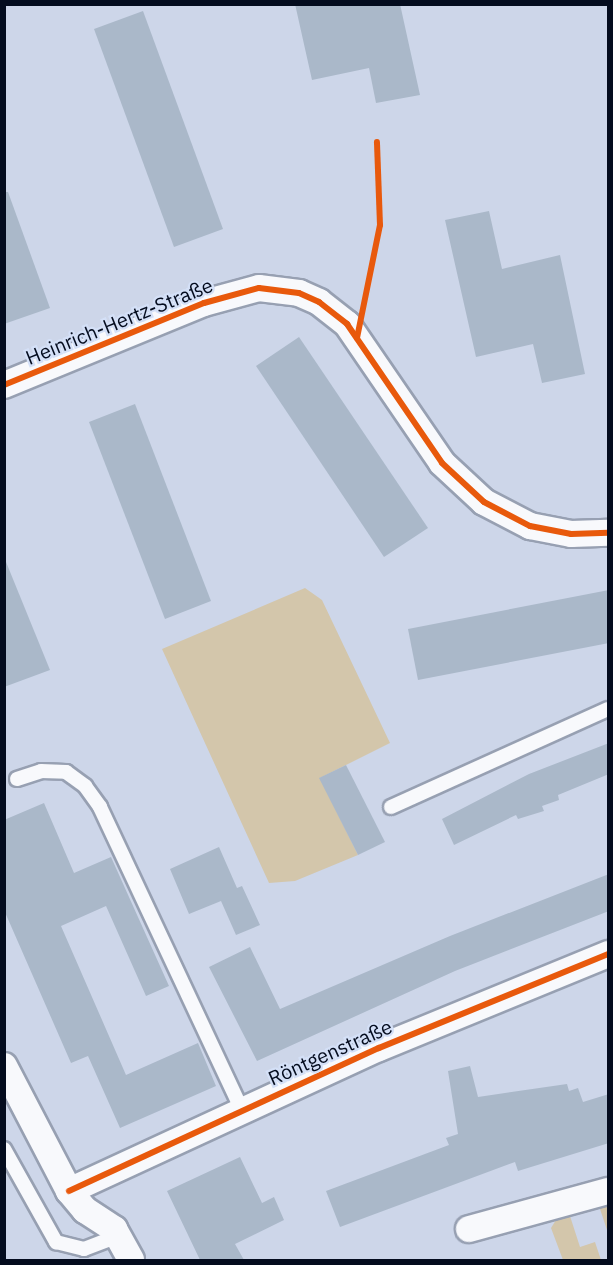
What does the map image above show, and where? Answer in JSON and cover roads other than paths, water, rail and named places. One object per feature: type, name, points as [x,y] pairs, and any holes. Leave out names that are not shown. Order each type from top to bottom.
[{"type":"street","name":"Heinrich-Hertz-Straße","points":[[4,385],[204,303],[259,288],[299,293],[319,302],[347,324],[442,463],[484,502],[516,520],[540,528],[571,534],[609,533]]},
{"type":"street","name":"Röntgenstraße","points":[[69,1191],[379,1048],[609,954]]},
{"type":"street","points":[[4,1066],[69,1191],[85,1210],[109,1223],[131,1260]]},
{"type":"street","points":[[469,1228],[609,1191]]},
{"type":"lane","points":[[391,807],[609,709]]},
{"type":"lane","points":[[17,779],[41,771],[66,772],[85,786],[100,807],[242,1110]]},
{"type":"lane","points":[[4,1149],[56,1242],[84,1249],[118,1236]]}]
